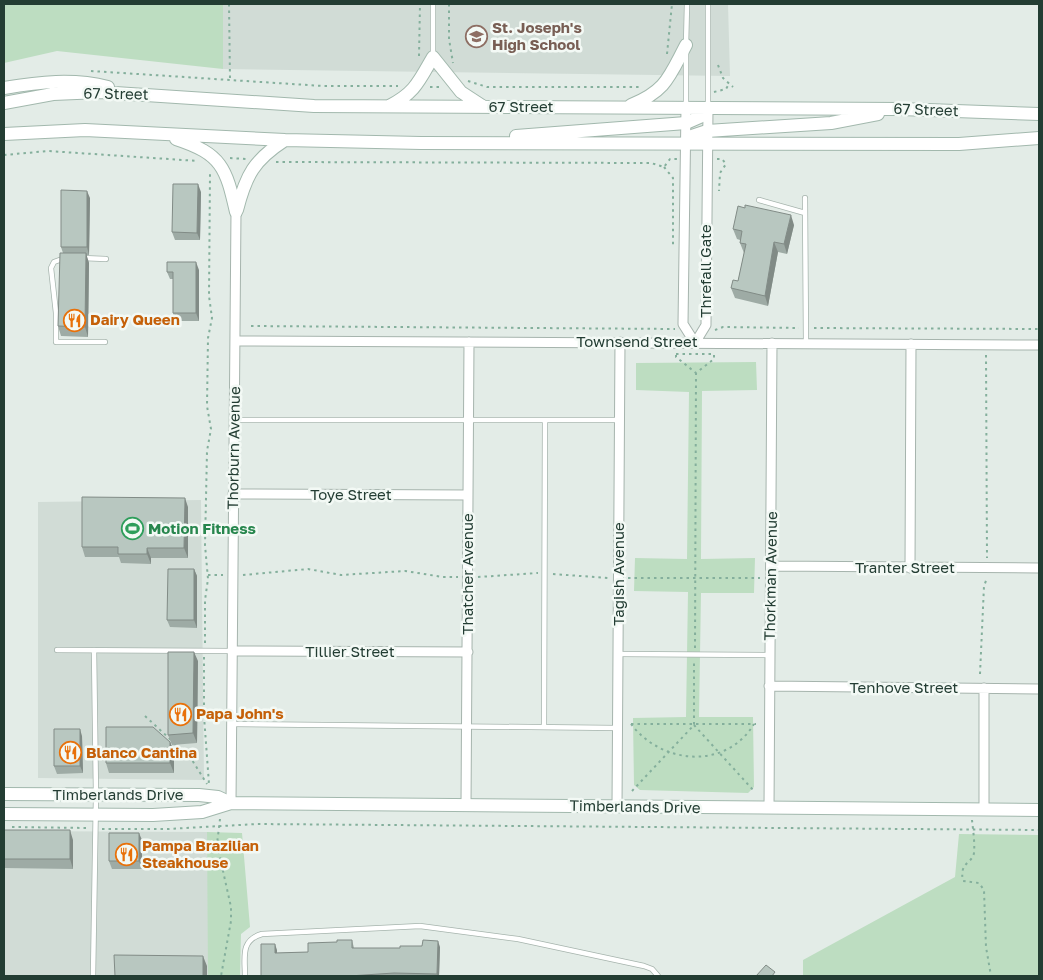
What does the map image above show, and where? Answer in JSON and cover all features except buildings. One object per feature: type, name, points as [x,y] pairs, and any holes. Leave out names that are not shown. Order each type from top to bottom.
[{"type":"main road","points":[[624,108],[651,97],[661,89],[686,45]]},
{"type":"main road","points":[[385,108],[412,92],[420,82],[433,57],[456,86],[484,107]]},
{"type":"main road","points":[[4,88],[31,83],[70,81],[86,82],[130,92]]},
{"type":"main road","name":"67 Street","points":[[4,103],[53,94],[130,92],[304,106],[385,108],[900,109],[1039,114]]},
{"type":"main road","points":[[420,143],[686,123],[702,116],[708,108]]},
{"type":"main road","points":[[707,137],[831,123],[900,109]]},
{"type":"main road","points":[[4,134],[85,130],[285,140],[420,143],[685,143],[692,136],[958,144],[1039,138]]},
{"type":"main road","points":[[162,134],[206,151],[222,166],[230,184],[236,212]]},
{"type":"main road","points":[[236,212],[245,180],[270,149],[285,140]]},
{"type":"main road","name":"Timberlands Drive","points":[[4,794],[199,795],[218,797],[231,803]]},
{"type":"main road","name":"Timberlands Drive","points":[[4,814],[96,815],[202,812],[231,803],[1039,810]]},
{"type":"street","name":"Threfall Gate","points":[[686,108],[683,324],[695,342],[706,325],[708,108]]},
{"type":"street","name":"Thorburn Avenue","points":[[231,803],[236,212]]},
{"type":"street","name":"Townsend Street","points":[[235,341],[1039,345]]},
{"type":"street","name":"Thatcher Avenue","points":[[466,805],[469,342]]},
{"type":"street","name":"Tagish Avenue","points":[[617,806],[620,342]]},
{"type":"street","name":"Thorkman Avenue","points":[[768,808],[772,343]]},
{"type":"street","points":[[910,344],[910,568]]},
{"type":"street","name":"Toye Street","points":[[233,494],[468,495]]},
{"type":"street","name":"Tranter Street","points":[[771,566],[1039,568]]},
{"type":"street","name":"Tillier Street","points":[[232,651],[468,652]]},
{"type":"street","name":"Tenhove Street","points":[[770,686],[1039,689]]},
{"type":"street","points":[[984,688],[984,810]]},
{"type":"lane","points":[[433,4],[433,57]]},
{"type":"lane","points":[[686,108],[687,4]]},
{"type":"lane","points":[[708,4],[708,108]]},
{"type":"lane","points":[[805,198],[806,343]]},
{"type":"lane","points":[[759,200],[805,213]]},
{"type":"lane","points":[[69,258],[60,258],[50,268],[56,313],[56,342],[105,342]]},
{"type":"lane","points":[[78,258],[106,259]]},
{"type":"lane","points":[[234,420],[620,420]]},
{"type":"lane","points":[[544,727],[545,420]]},
{"type":"lane","points":[[57,650],[232,651]]},
{"type":"lane","points":[[93,976],[96,815],[94,650]]},
{"type":"lane","points":[[619,654],[770,655]]},
{"type":"lane","points":[[231,724],[619,728]]},
{"type":"lane","points":[[245,976],[245,946],[249,940],[262,934],[420,926],[538,944],[644,966],[652,969],[658,976]]},
{"type":"path","points":[[230,4],[230,80]]},
{"type":"path","points":[[419,57],[420,4]]},
{"type":"path","points":[[449,4],[449,39],[455,68]]},
{"type":"path","points":[[666,58],[672,4]]},
{"type":"path","points":[[718,65],[723,78],[733,87]]},
{"type":"path","points":[[90,71],[323,86],[392,86],[404,82]]},
{"type":"path","points":[[464,79],[478,86],[487,87],[641,87]]},
{"type":"path","points":[[726,89],[729,84]]},
{"type":"path","points":[[426,86],[444,86]]},
{"type":"path","points":[[4,154],[48,151],[201,162]]},
{"type":"path","points":[[228,158],[245,159]]},
{"type":"path","points":[[719,191],[720,173],[726,164],[722,159]]},
{"type":"path","points":[[664,167],[668,161]]},
{"type":"path","points":[[270,164],[278,162],[651,163],[664,167],[673,178],[673,253]]},
{"type":"path","points":[[208,784],[204,716],[204,650],[205,600],[208,575],[206,545],[207,450],[210,429],[208,338],[212,318],[209,296],[210,170]]},
{"type":"path","points":[[672,328],[673,323]]},
{"type":"path","points":[[251,326],[672,328],[676,330]]},
{"type":"path","points":[[717,330],[723,328],[1039,328]]},
{"type":"path","points":[[986,328],[986,336]]},
{"type":"path","points":[[986,351],[987,551]]},
{"type":"path","points":[[676,354],[714,354],[714,359],[696,373],[676,357],[676,354]]},
{"type":"path","points":[[632,791],[694,725],[696,373]]},
{"type":"path","points":[[240,575],[308,569],[348,576],[405,571],[443,577],[496,578],[544,573],[612,578]]},
{"type":"path","points":[[980,674],[984,586],[987,574]]},
{"type":"path","points":[[208,575],[226,575]]},
{"type":"path","points":[[625,578],[763,578]]},
{"type":"path","points":[[145,716],[192,760],[208,784],[217,786]]},
{"type":"path","points":[[631,724],[694,725],[755,724],[746,737],[720,754],[695,757],[668,753],[638,733],[631,724]]},
{"type":"path","points":[[694,725],[754,791]]},
{"type":"path","points":[[220,817],[217,844],[231,907],[222,976]]},
{"type":"path","points":[[972,819],[974,853],[963,867],[962,879],[963,881],[979,882],[984,890],[986,947],[991,976]]},
{"type":"path","points":[[111,829],[178,829],[267,824],[1039,830]]},
{"type":"path","points":[[4,827],[80,828]]},
{"type":"shaded area","name":"St. Joseph's High School","points":[[223,4],[728,4],[730,76],[223,69]]},
{"type":"shaded area","points":[[201,500],[204,780],[38,778],[38,502]]},
{"type":"shaded area","points":[[4,831],[207,832],[210,976],[4,976]]},
{"type":"green space","points":[[4,4],[223,4],[223,69],[57,51],[4,63]]},
{"type":"green space","points":[[756,362],[757,390],[702,391],[701,559],[755,558],[754,593],[701,593],[699,717],[753,717],[754,787],[748,793],[640,790],[634,785],[633,718],[686,717],[688,592],[634,591],[635,558],[687,559],[689,392],[636,390],[636,363]]},
{"type":"green space","points":[[207,832],[242,833],[250,927],[241,934],[240,976],[208,976]]},
{"type":"green space","points":[[959,834],[1039,835],[1039,976],[803,976],[803,960],[955,877]]},
{"type":"place","name":"St. Joseph's High School","points":[[476,37]]},
{"type":"place","name":"Dairy Queen","points":[[74,320]]},
{"type":"place","name":"Motion Fitness","points":[[132,529]]},
{"type":"place","name":"Papa John's","points":[[180,714]]},
{"type":"place","name":"Blanco Cantina","points":[[70,753]]},
{"type":"place","name":"Pampa Brazilian Steakhouse","points":[[126,855]]}]
